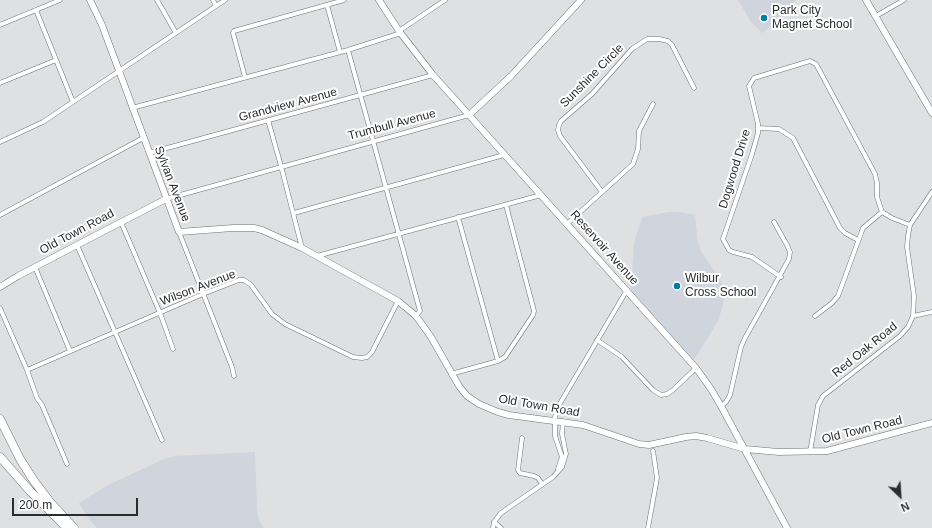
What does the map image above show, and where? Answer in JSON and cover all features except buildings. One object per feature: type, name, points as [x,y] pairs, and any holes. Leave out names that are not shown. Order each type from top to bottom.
[{"type":"highway","points":[[0,419],[27,470],[50,502],[74,528]]},
{"type":"highway","points":[[0,457],[30,491],[67,528]]},
{"type":"main road","name":"Sylvan Avenue","points":[[90,0],[102,25],[179,232]]},
{"type":"main road","name":"Reservoir Avenue","points":[[379,0],[400,32],[433,75],[696,368],[712,389],[787,528]]},
{"type":"main road","name":"Trumbull Avenue","points":[[469,115],[511,76],[581,0]]},
{"type":"main road","points":[[866,0],[932,113]]},
{"type":"main road","name":"Old Town Road","points":[[0,286],[166,199]]},
{"type":"main road","name":"Old Town Road","points":[[179,232],[254,228],[271,233],[317,256],[398,301],[416,316],[431,337],[462,391],[479,404],[509,415],[555,420],[583,425],[639,444],[649,445],[696,436],[745,449],[779,452],[827,451],[932,423]]},
{"type":"street","points":[[0,25],[60,0]]},
{"type":"street","points":[[157,0],[176,33]]},
{"type":"street","points":[[213,0],[216,6]]},
{"type":"street","points":[[0,142],[43,122],[225,0]]},
{"type":"street","points":[[245,77],[233,32],[344,0]]},
{"type":"street","points":[[132,108],[348,50],[400,32],[445,0]]},
{"type":"street","points":[[876,16],[904,0]]},
{"type":"street","points":[[327,5],[340,52]]},
{"type":"street","points":[[36,10],[73,102]]},
{"type":"street","name":"Sunshine Circle","points":[[602,192],[560,136],[558,130],[561,121],[596,90],[632,49],[647,39],[659,38],[672,45],[694,88]]},
{"type":"street","points":[[348,50],[420,311],[416,316]]},
{"type":"street","points":[[0,82],[56,60]]},
{"type":"street","name":"Dogwood Drive","points":[[781,277],[752,257],[729,250],[723,239],[752,154],[758,128],[750,88],[754,78],[806,62],[814,62],[818,66],[875,174],[877,183],[877,197],[882,212]]},
{"type":"street","name":"Grandview Avenue","points":[[149,153],[433,75]]},
{"type":"street","points":[[567,224],[633,164],[638,149],[639,131],[653,104]]},
{"type":"street","name":"Trumbull Avenue","points":[[166,199],[469,115]]},
{"type":"street","points":[[268,120],[282,166],[302,248]]},
{"type":"street","points":[[758,128],[779,129],[793,138],[840,228],[845,233],[858,240]]},
{"type":"street","points":[[0,215],[143,138]]},
{"type":"street","points":[[294,213],[504,155]]},
{"type":"street","name":"Red Oak Road","points":[[810,452],[818,405],[823,396],[900,336],[908,327],[913,316],[914,296],[907,247],[910,225],[932,192]]},
{"type":"street","points":[[317,256],[541,195]]},
{"type":"street","points":[[451,374],[498,361],[507,355],[534,315],[506,205]]},
{"type":"street","points":[[815,316],[832,303],[839,294],[864,226],[882,212],[892,218],[910,225]]},
{"type":"street","points":[[458,218],[498,361]]},
{"type":"street","points":[[121,222],[160,313],[172,349]]},
{"type":"street","points":[[721,406],[726,402],[730,395],[743,342],[788,263],[790,252],[774,222]]},
{"type":"street","name":"Sylvan Avenue","points":[[179,232],[202,294],[232,367],[234,376]]},
{"type":"street","points":[[77,245],[162,440]]},
{"type":"street","points":[[34,267],[70,351]]},
{"type":"street","name":"Wilson Avenue","points":[[27,370],[202,294],[233,282],[244,280],[248,282],[272,314],[285,324],[353,357],[367,357],[372,352],[398,301]]},
{"type":"street","points":[[547,481],[558,469],[562,460],[555,436],[555,420],[559,405],[627,290]]},
{"type":"street","points":[[0,308],[27,370],[37,398],[42,405],[67,464]]},
{"type":"street","points":[[913,316],[932,312]]},
{"type":"street","points":[[597,340],[622,357],[653,390],[661,395],[667,394],[673,390],[696,368]]},
{"type":"street","points":[[492,528],[494,522],[501,513],[557,473],[565,460],[566,454],[562,430],[564,422]]},
{"type":"street","points":[[522,438],[518,470],[520,473],[538,478],[542,484]]},
{"type":"street","points":[[648,528],[657,478],[653,451]]},
{"type":"street","points":[[494,522],[501,528]]},
{"type":"shaded area","name":"Park City Magnet School","points":[[738,0],[796,0],[778,21],[762,33],[751,22]]},
{"type":"shaded area","name":"Wilbur Cross School","points":[[669,212],[695,215],[698,243],[701,251],[721,281],[724,292],[723,305],[718,321],[694,360],[631,290],[634,244],[642,217]]},
{"type":"shaded area","points":[[255,452],[257,508],[259,520],[264,528],[97,528],[88,518],[79,503],[108,485],[162,460],[175,456]]},
{"type":"place","name":"Park City Magnet School","points":[[764,18]]},
{"type":"place","name":"Wilbur Cross School","points":[[677,286]]}]
